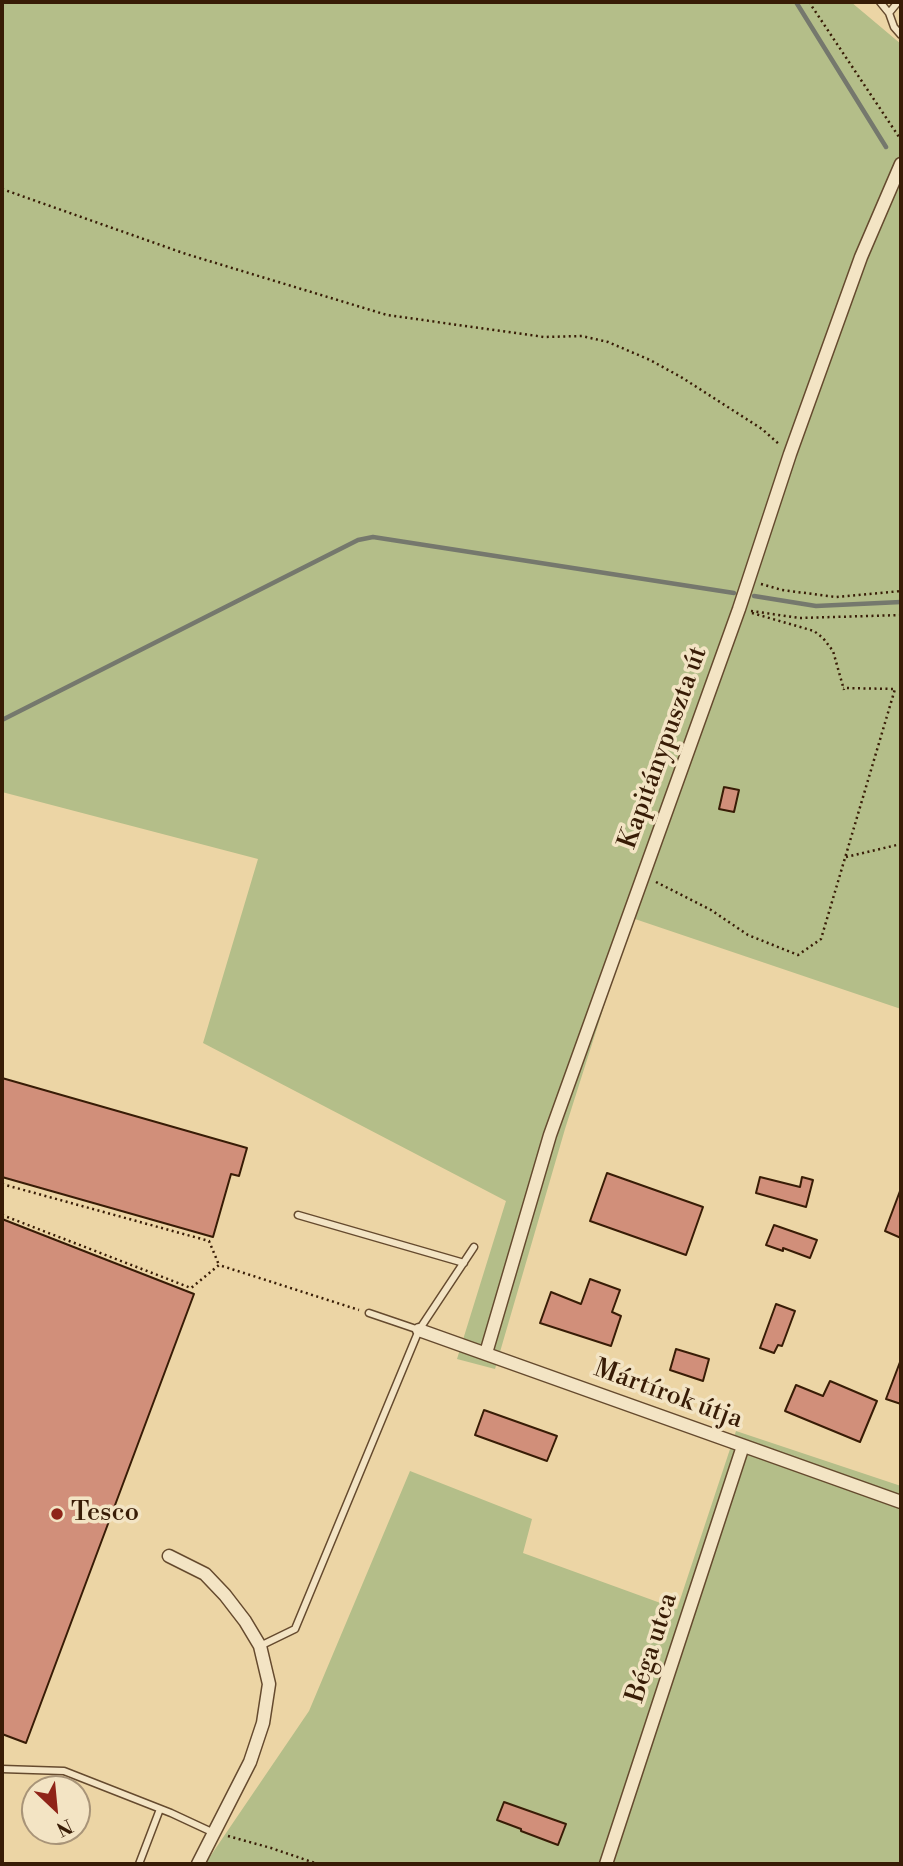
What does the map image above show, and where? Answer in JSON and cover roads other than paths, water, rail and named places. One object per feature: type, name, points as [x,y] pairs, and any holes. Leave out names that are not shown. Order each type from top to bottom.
[{"type":"street","name":"Kapitánypuszta út","points":[[486,1353],[550,1135],[861,257],[901,164]]},
{"type":"street","name":"Mártírok útja","points":[[419,1330],[901,1502]]},
{"type":"street","name":"Béga utca","points":[[606,1864],[743,1447]]},
{"type":"street","points":[[169,1556],[205,1574],[225,1595],[260,1646],[269,1684],[263,1723],[250,1762],[198,1864]]},
{"type":"lane","points":[[880,2],[901,35]]},
{"type":"lane","points":[[889,13],[898,2]]},
{"type":"lane","points":[[298,1215],[464,1263]]},
{"type":"lane","points":[[260,1646],[295,1629],[419,1330],[474,1247]]},
{"type":"lane","points":[[369,1313],[419,1330]]},
{"type":"lane","points":[[2,1769],[64,1771],[215,1833]]},
{"type":"lane","points":[[139,1864],[160,1809]]},
{"type":"waterway","points":[[796,2],[886,147]]},
{"type":"waterway","points":[[2,720],[358,540],[373,537],[734,593]]},
{"type":"waterway","points":[[754,596],[816,606],[901,602]]},
{"type":"place","name":"Tesco","points":[[57,1514]]}]
